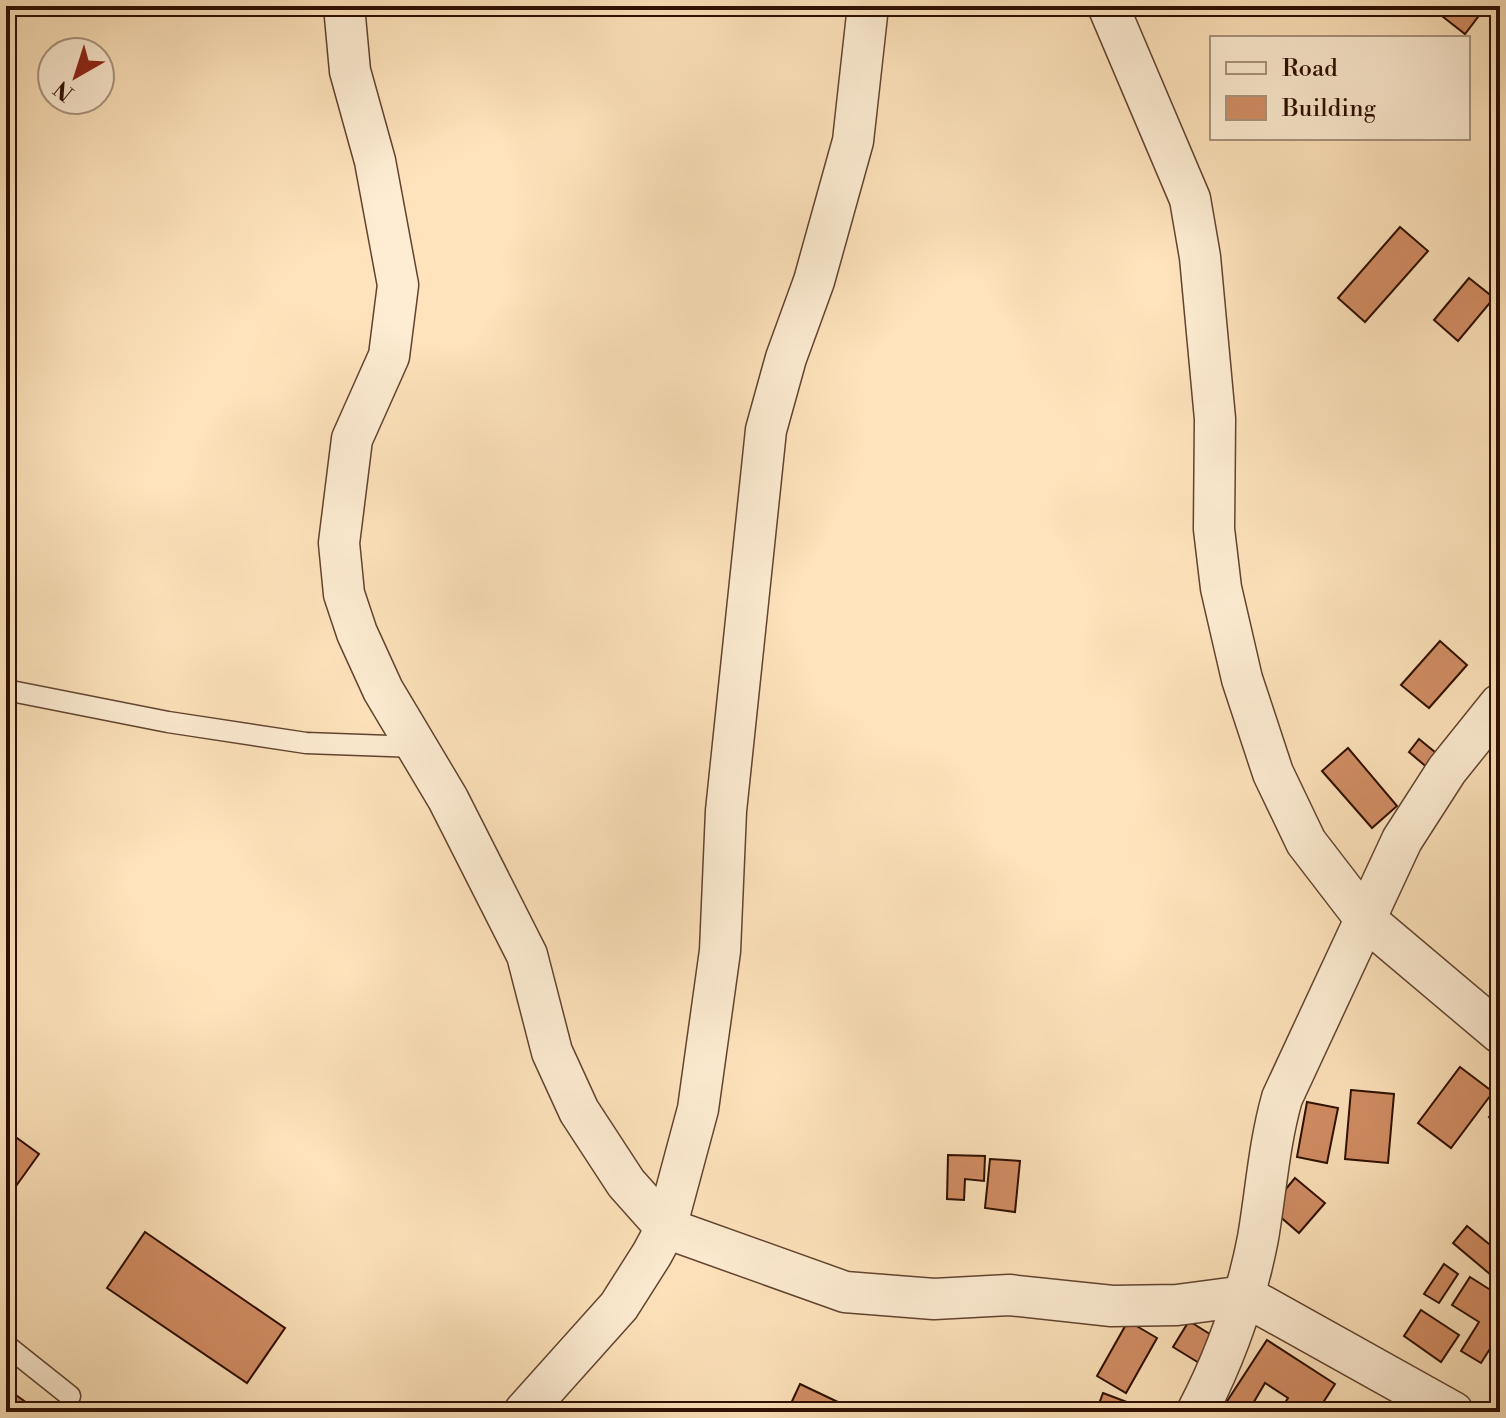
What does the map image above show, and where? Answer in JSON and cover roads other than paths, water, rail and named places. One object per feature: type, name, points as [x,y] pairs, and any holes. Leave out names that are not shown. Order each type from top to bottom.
[{"type":"street","points":[[344,6],[350,71],[375,161],[398,285],[389,356],[352,439],[339,543],[343,581],[357,633],[383,690],[480,860],[527,955],[552,1052],[579,1111],[626,1183],[666,1228],[845,1292],[934,1299],[1009,1295],[1112,1306],[1177,1305],[1245,1296],[1453,1412]]},
{"type":"street","points":[[524,1412],[619,1306],[666,1228],[698,1109],[720,951],[726,811],[766,430],[853,141],[868,6]]},
{"type":"street","points":[[1108,6],[1190,199],[1200,257],[1215,419],[1214,529],[1221,588],[1242,679],[1273,773],[1306,842],[1366,920],[1500,1033]]},
{"type":"street","points":[[1197,1412],[1236,1328],[1245,1296],[1258,1236],[1273,1129],[1282,1098],[1402,840],[1447,770],[1500,704]]},
{"type":"lane","points":[[6,690],[168,722],[306,743],[417,747]]},
{"type":"lane","points":[[6,1345],[70,1396]]}]
